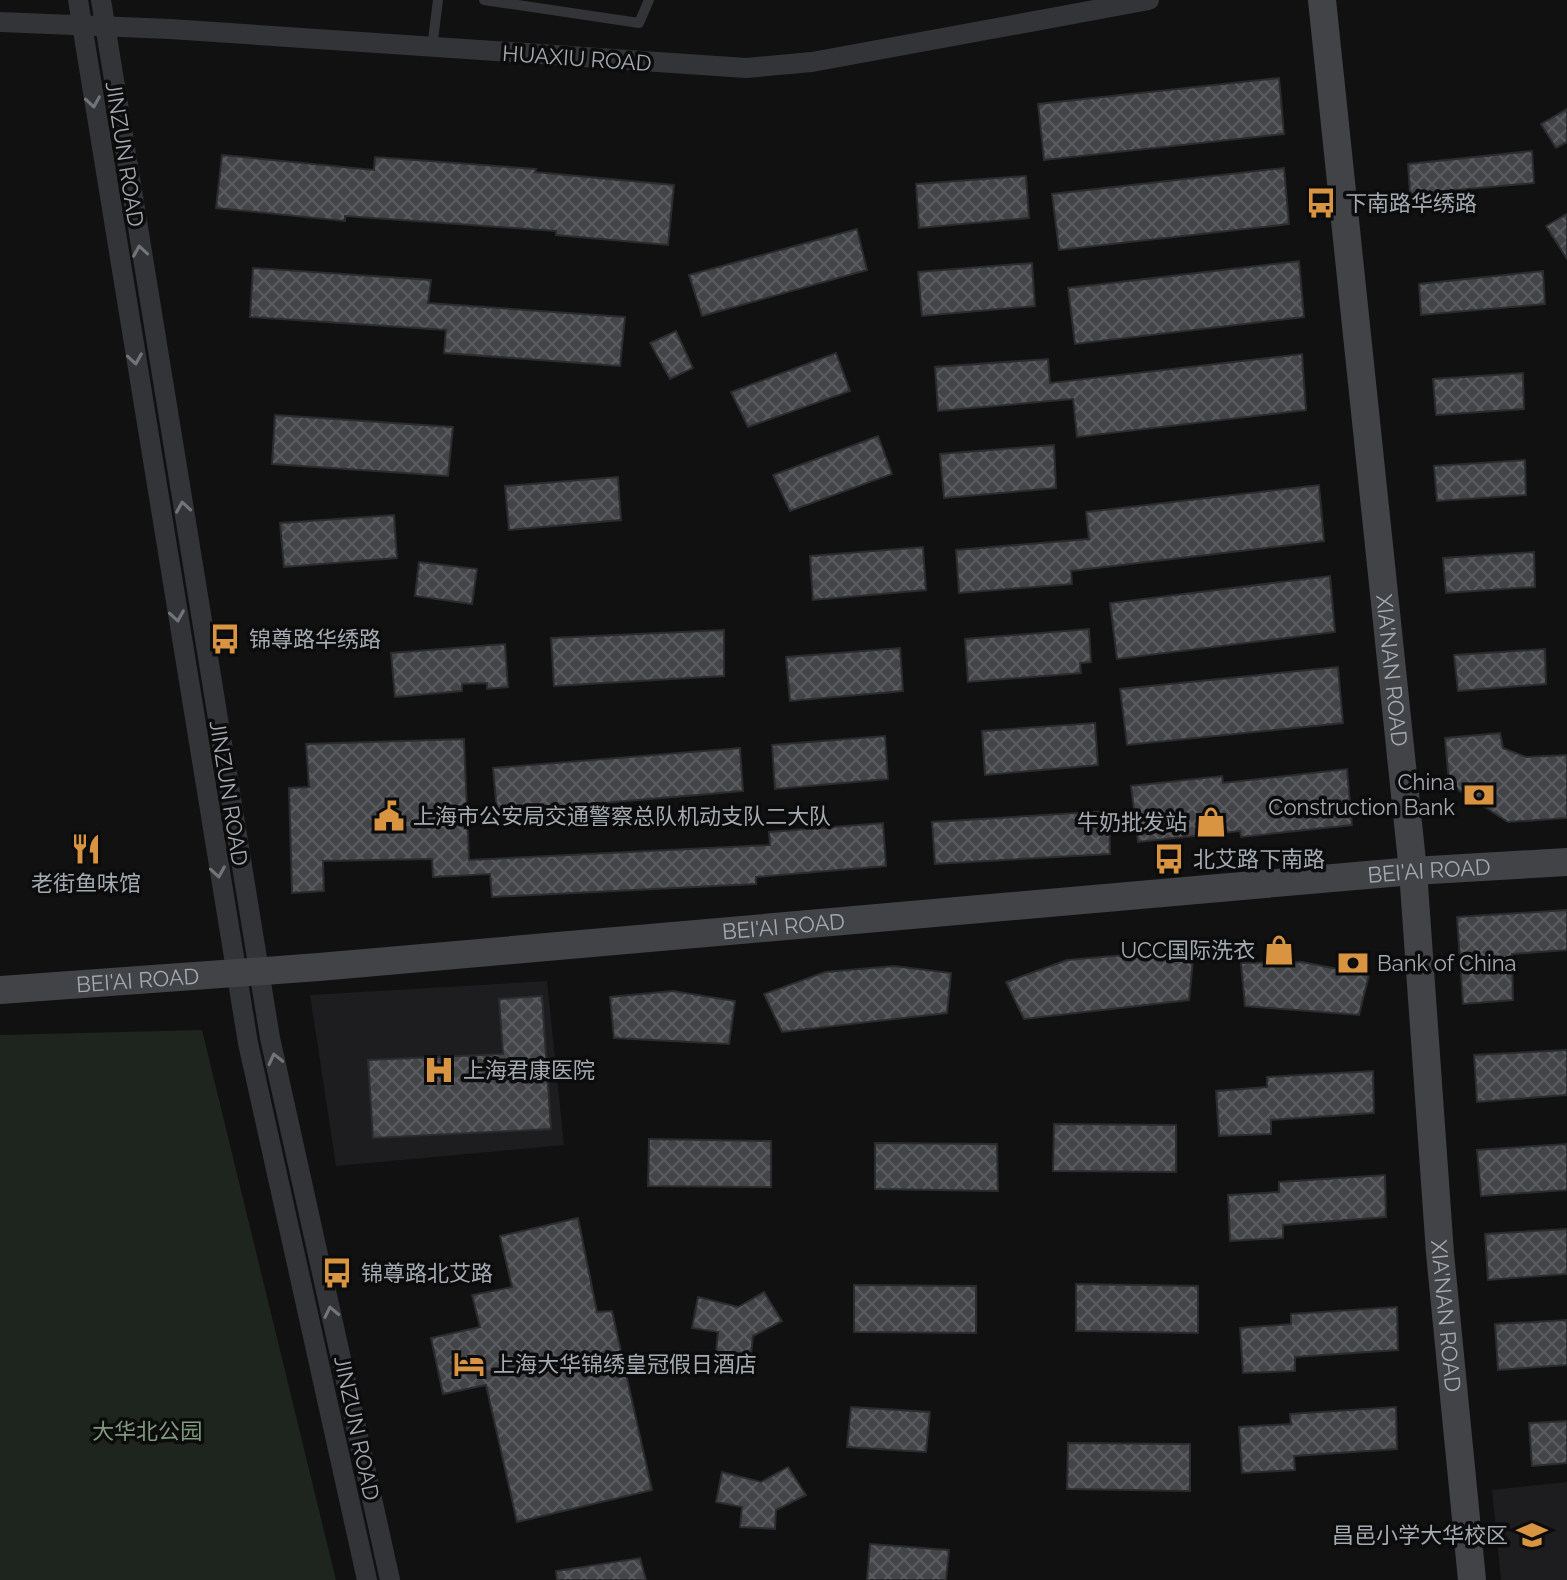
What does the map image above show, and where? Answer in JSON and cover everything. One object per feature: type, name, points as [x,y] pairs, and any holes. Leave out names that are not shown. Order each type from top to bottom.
[{"type":"street","name":"JINZUN ROAD","points":[[78,0],[247,972],[367,1580]]},
{"type":"street","name":"JINZUN ROAD","points":[[101,0],[247,972],[390,1580]]},
{"type":"street","name":"HUAXIU ROAD","points":[[0,22],[104,26],[708,67],[779,67],[1149,0]]},
{"type":"street","name":"XIA'NAN ROAD","points":[[1322,0],[1413,871],[1440,1253],[1472,1580]]},
{"type":"street","name":"BEI'AI ROAD","points":[[0,990],[247,972],[1413,871],[1567,862]]},
{"type":"lane","points":[[432,48],[438,0]]},
{"type":"lane","points":[[484,0],[639,23],[649,0]]},
{"type":"shaded area","name":"上海君康医院","points":[[547,981],[564,1145],[336,1166],[310,995]]},
{"type":"shaded area","name":"昌邑小学大华校区","points":[[1567,1482],[1567,1580],[1501,1580],[1492,1490]]},
{"type":"green space","name":"大华北公园","points":[[202,1030],[336,1580],[0,1580],[0,1035]]},
{"type":"building","points":[[1279,78],[1284,134],[1044,160],[1038,104]]},
{"type":"building","points":[[1567,109],[1567,142],[1556,148],[1541,124]]},
{"type":"building","points":[[1532,151],[1534,183],[1410,194],[1408,164]]},
{"type":"building","points":[[222,155],[374,170],[375,157],[536,169],[535,172],[674,185],[668,245],[556,235],[556,231],[345,216],[345,221],[216,208]]},
{"type":"building","points":[[1284,168],[1289,224],[1059,250],[1052,194]]},
{"type":"building","points":[[1026,176],[1029,218],[919,228],[916,184]]},
{"type":"building","points":[[1567,214],[1567,259],[1546,226]]},
{"type":"building","points":[[857,229],[867,270],[702,316],[689,275]]},
{"type":"building","points":[[1299,261],[1304,317],[1075,344],[1068,288]]},
{"type":"building","points":[[1032,263],[1035,306],[922,316],[918,272]]},
{"type":"building","points":[[253,268],[431,280],[428,303],[625,317],[620,366],[444,353],[446,330],[250,317]]},
{"type":"building","points":[[1543,271],[1545,304],[1421,315],[1419,284]]},
{"type":"building","points":[[676,331],[693,368],[670,379],[650,343]]},
{"type":"building","points":[[836,353],[850,391],[748,427],[731,392]]},
{"type":"building","points":[[1302,354],[1306,410],[1077,437],[1073,399],[938,411],[935,367],[1048,359],[1050,383]]},
{"type":"building","points":[[1523,373],[1524,409],[1436,415],[1433,379]]},
{"type":"building","points":[[275,415],[453,427],[448,476],[272,464]]},
{"type":"building","points":[[878,436],[892,474],[790,511],[773,475]]},
{"type":"building","points":[[1054,445],[1056,488],[944,498],[940,454]]},
{"type":"building","points":[[1525,460],[1526,495],[1437,501],[1434,466]]},
{"type":"building","points":[[618,477],[621,520],[509,530],[505,486]]},
{"type":"building","points":[[1319,485],[1324,541],[1071,571],[1072,584],[959,593],[956,550],[1089,539],[1086,512]]},
{"type":"building","points":[[394,515],[397,558],[284,567],[280,523]]},
{"type":"building","points":[[923,547],[926,590],[813,600],[810,556]]},
{"type":"building","points":[[1534,552],[1535,587],[1446,593],[1443,558]]},
{"type":"building","points":[[419,562],[477,569],[472,604],[415,596]]},
{"type":"building","points":[[1330,576],[1335,632],[1117,659],[1110,603]]},
{"type":"building","points":[[1089,629],[1091,662],[1080,663],[1081,673],[968,682],[965,639]]},
{"type":"building","points":[[724,630],[724,676],[554,686],[551,638]]},
{"type":"building","points":[[505,644],[508,687],[487,689],[487,683],[462,684],[462,691],[395,697],[391,653]]},
{"type":"building","points":[[900,648],[903,691],[790,701],[786,657]]},
{"type":"building","points":[[1545,649],[1546,684],[1458,691],[1454,655]]},
{"type":"building","points":[[1338,667],[1343,723],[1127,745],[1120,689]]},
{"type":"building","points":[[1095,723],[1098,765],[985,775],[982,731]]},
{"type":"building","points":[[1500,733],[1503,748],[1526,757],[1567,755],[1567,818],[1508,822],[1449,784],[1445,738]]},
{"type":"building","points":[[885,736],[888,779],[775,789],[772,745]]},
{"type":"building","points":[[464,739],[469,860],[770,845],[769,832],[883,823],[886,866],[756,877],[756,884],[492,897],[490,874],[433,877],[432,859],[323,861],[324,891],[292,893],[289,788],[309,787],[306,744]]},
{"type":"building","points":[[740,748],[743,791],[497,812],[493,768]]},
{"type":"building","points":[[1347,769],[1352,825],[1241,837],[1240,831],[1138,842],[1131,786],[1222,776],[1223,783]]},
{"type":"building","points":[[1109,811],[1110,854],[935,864],[932,822]]},
{"type":"building","points":[[1567,910],[1567,950],[1512,954],[1513,1000],[1463,1004],[1457,917]]},
{"type":"building","points":[[1136,954],[1193,960],[1189,1000],[1024,1019],[1006,982],[1067,960]]},
{"type":"building","points":[[1302,962],[1369,975],[1359,1015],[1245,1006],[1241,963]]},
{"type":"building","points":[[894,966],[951,973],[947,1013],[782,1032],[764,994],[825,972]]},
{"type":"building","points":[[673,991],[735,1001],[729,1044],[614,1038],[610,997]]},
{"type":"building","points":[[542,996],[551,1129],[373,1138],[368,1060],[503,1054],[499,999]]},
{"type":"building","points":[[1567,1050],[1567,1095],[1477,1102],[1474,1055]]},
{"type":"building","points":[[1373,1071],[1374,1113],[1271,1120],[1271,1134],[1219,1136],[1216,1091],[1267,1087],[1267,1077]]},
{"type":"building","points":[[1054,1124],[1176,1125],[1176,1172],[1053,1171]]},
{"type":"building","points":[[649,1139],[771,1141],[771,1187],[648,1186]]},
{"type":"building","points":[[875,1143],[997,1144],[998,1191],[875,1189]]},
{"type":"building","points":[[1567,1144],[1567,1190],[1481,1196],[1477,1150]]},
{"type":"building","points":[[1385,1175],[1386,1217],[1283,1225],[1283,1238],[1230,1241],[1228,1195],[1279,1192],[1279,1182]]},
{"type":"building","name":"上海大华锦绣皇冠假日酒店","points":[[578,1218],[597,1312],[612,1311],[652,1490],[517,1522],[486,1385],[443,1394],[431,1338],[480,1327],[472,1295],[512,1287],[500,1236]]},
{"type":"building","points":[[1567,1229],[1567,1274],[1488,1280],[1485,1234]]},
{"type":"building","points":[[1076,1284],[1198,1286],[1198,1333],[1076,1331]]},
{"type":"building","points":[[854,1285],[976,1286],[976,1333],[854,1332]]},
{"type":"building","points":[[764,1292],[782,1321],[753,1336],[751,1355],[716,1352],[718,1332],[692,1328],[698,1297],[738,1307]]},
{"type":"building","points":[[1397,1307],[1398,1350],[1295,1357],[1295,1371],[1243,1373],[1240,1328],[1291,1324],[1291,1314]]},
{"type":"building","points":[[1567,1320],[1567,1365],[1498,1370],[1495,1324]]},
{"type":"building","points":[[851,1407],[930,1412],[926,1452],[847,1447]]},
{"type":"building","points":[[1396,1407],[1397,1449],[1294,1456],[1295,1470],[1242,1473],[1239,1427],[1291,1424],[1290,1414]]},
{"type":"building","points":[[1567,1421],[1567,1463],[1532,1466],[1529,1423]]},
{"type":"building","points":[[1068,1443],[1190,1444],[1190,1491],[1067,1489]]},
{"type":"building","points":[[788,1467],[806,1495],[776,1510],[775,1529],[740,1527],[742,1507],[716,1502],[722,1472],[761,1482]]},
{"type":"building","points":[[870,1544],[949,1550],[946,1580],[867,1580]]},
{"type":"building","points":[[640,1558],[646,1580],[557,1580],[556,1571]]},
{"type":"place","name":"下南路华绣路","points":[[1321,203]]},
{"type":"place","name":"锦尊路华绣路","points":[[225,639]]},
{"type":"place","name":"China Construction Bank","points":[[1479,795]]},
{"type":"place","name":"上海市公安局交通警察总队机动支队二大队","points":[[389,816]]},
{"type":"place","name":"牛奶批发站","points":[[1211,822]]},
{"type":"place","name":"老街鱼味馆","points":[[86,849]]},
{"type":"place","name":"北艾路下南路","points":[[1169,859]]},
{"type":"place","name":"UCC国际洗衣","points":[[1279,950]]},
{"type":"place","name":"Bank of China","points":[[1353,963]]},
{"type":"place","name":"上海君康医院","points":[[439,1070]]},
{"type":"place","name":"锦尊路北艾路","points":[[337,1273]]},
{"type":"place","name":"上海大华锦绣皇冠假日酒店","points":[[469,1364]]},
{"type":"place","name":"昌邑小学大华校区","points":[[1532,1535]]}]
